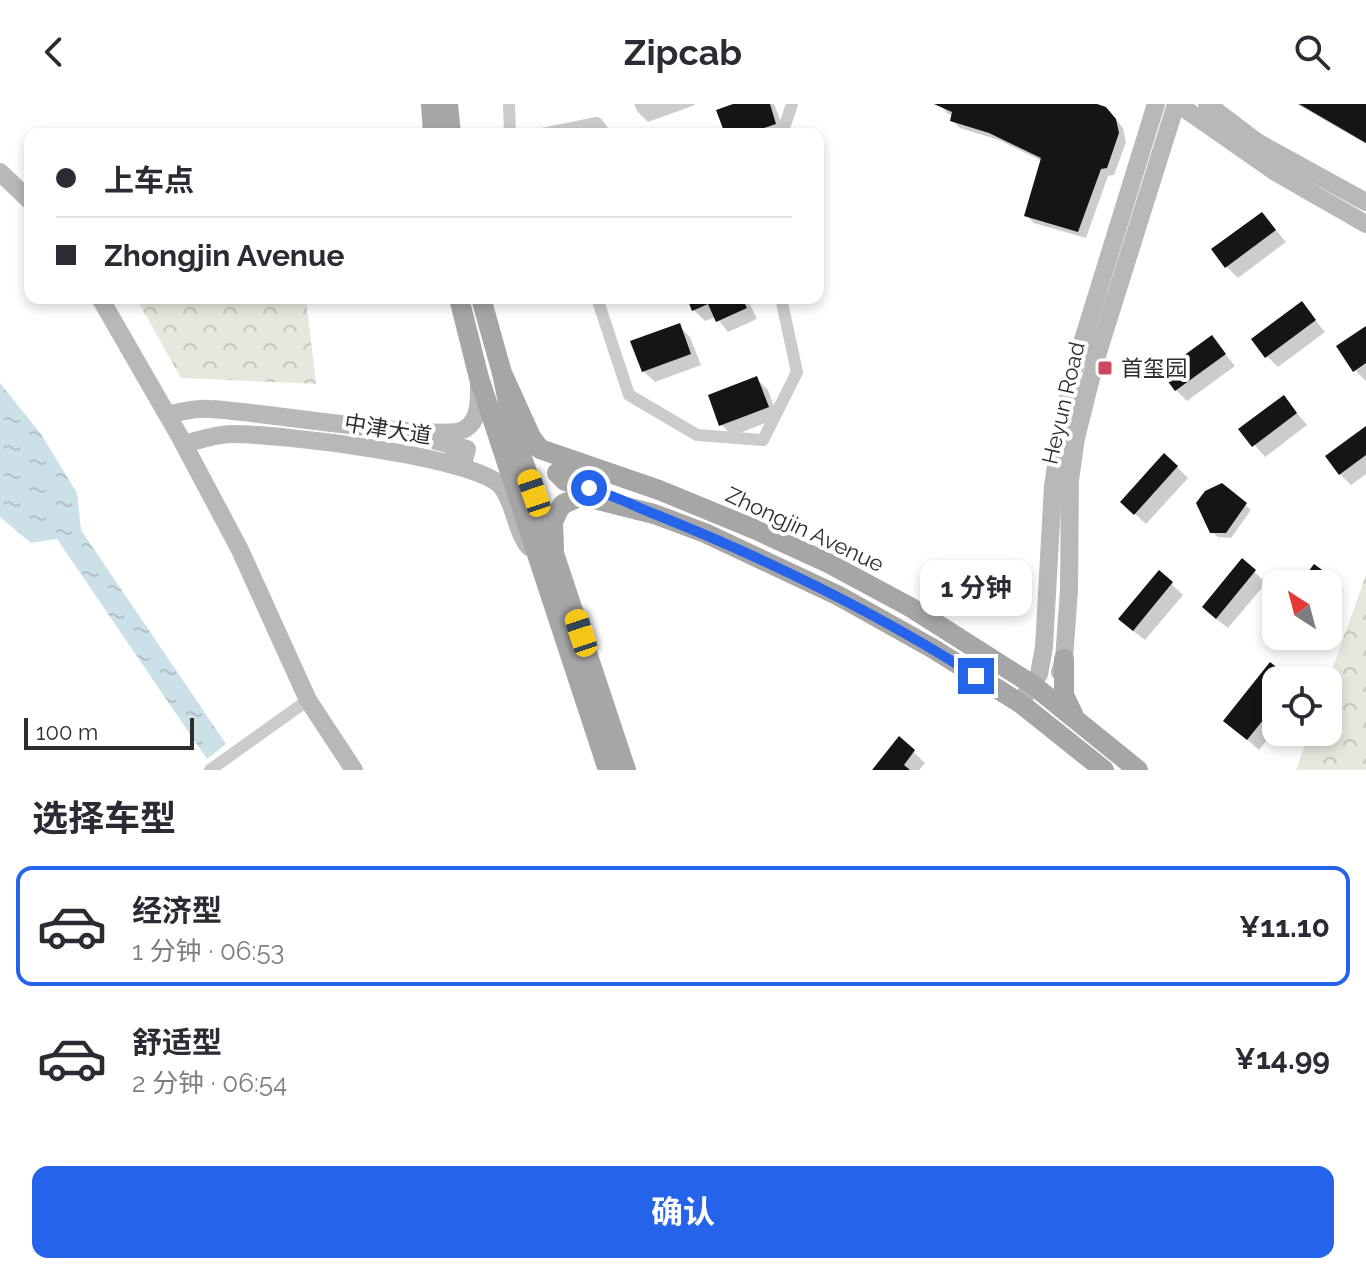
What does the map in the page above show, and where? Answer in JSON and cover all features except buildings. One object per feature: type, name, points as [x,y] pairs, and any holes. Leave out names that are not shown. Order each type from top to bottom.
[{"type":"main road","points":[[431,104],[433,128]]},
{"type":"main road","points":[[448,104],[450,128]]},
{"type":"main road","points":[[460,304],[479,378],[626,770]]},
{"type":"main road","points":[[483,304],[546,554],[608,770]]},
{"type":"main road","name":"Zhongjin Avenue","points":[[502,373],[531,437],[540,449],[659,490],[828,563],[910,607],[1081,724],[1138,770]]},
{"type":"main road","points":[[654,514],[612,494],[565,481],[557,473],[569,468],[626,485],[659,490]]},
{"type":"main road","name":"Zhongjin Avenue","points":[[546,554],[553,522],[563,504],[571,499],[582,496],[654,514],[705,533],[839,596],[921,641],[1020,703],[1045,701]]},
{"type":"main road","points":[[1064,659],[1064,695],[1081,724]]},
{"type":"main road","name":"Zhongjin Avenue","points":[[1045,701],[1071,744],[1104,770]]},
{"type":"street","points":[[509,104],[510,128]]},
{"type":"street","points":[[784,128],[792,104]]},
{"type":"street","name":"Heyun Road","points":[[1045,701],[1044,647],[1053,486],[1062,426],[1082,341],[1156,104]]},
{"type":"street","points":[[1177,104],[1277,173],[1366,224]]},
{"type":"street","name":"Heyun Road","points":[[1045,701],[1064,659],[1069,590],[1070,480],[1076,438],[1095,362],[1177,104]]},
{"type":"street","points":[[1207,104],[1257,142],[1366,202]]},
{"type":"street","points":[[572,128],[597,123],[601,128]]},
{"type":"street","points":[[0,172],[24,195]]},
{"type":"street","points":[[104,304],[168,415],[240,550],[308,700],[354,770]]},
{"type":"street","points":[[599,304],[629,395],[697,435],[763,440],[797,372],[782,304]]},
{"type":"street","name":"中津大道","points":[[168,415],[212,409],[447,433],[463,430],[477,413],[479,378]]},
{"type":"street","points":[[368,427],[467,449],[464,460],[443,462]]},
{"type":"street","name":"中津大道","points":[[184,444],[220,435],[244,435],[377,450],[443,462],[488,477],[501,486],[519,531],[546,554]]},
{"type":"street","points":[[210,770],[308,700]]},
{"type":"green space","points":[[139,304],[307,304],[316,384],[181,378]]},
{"type":"green space","points":[[1366,575],[1366,770],[1296,770],[1304,746],[1342,746],[1342,666],[1333,666],[1339,650],[1342,650],[1342,642]]},
{"type":"water","points":[[0,383],[41,434],[77,493],[81,530],[226,744],[207,759],[57,539],[31,543],[0,517]]},
{"type":"place","name":"首玺园","points":[[1105,368]]},
{"type":"route","points":[[589,488],[612,494],[800,576],[877,616],[976,676]]}]
